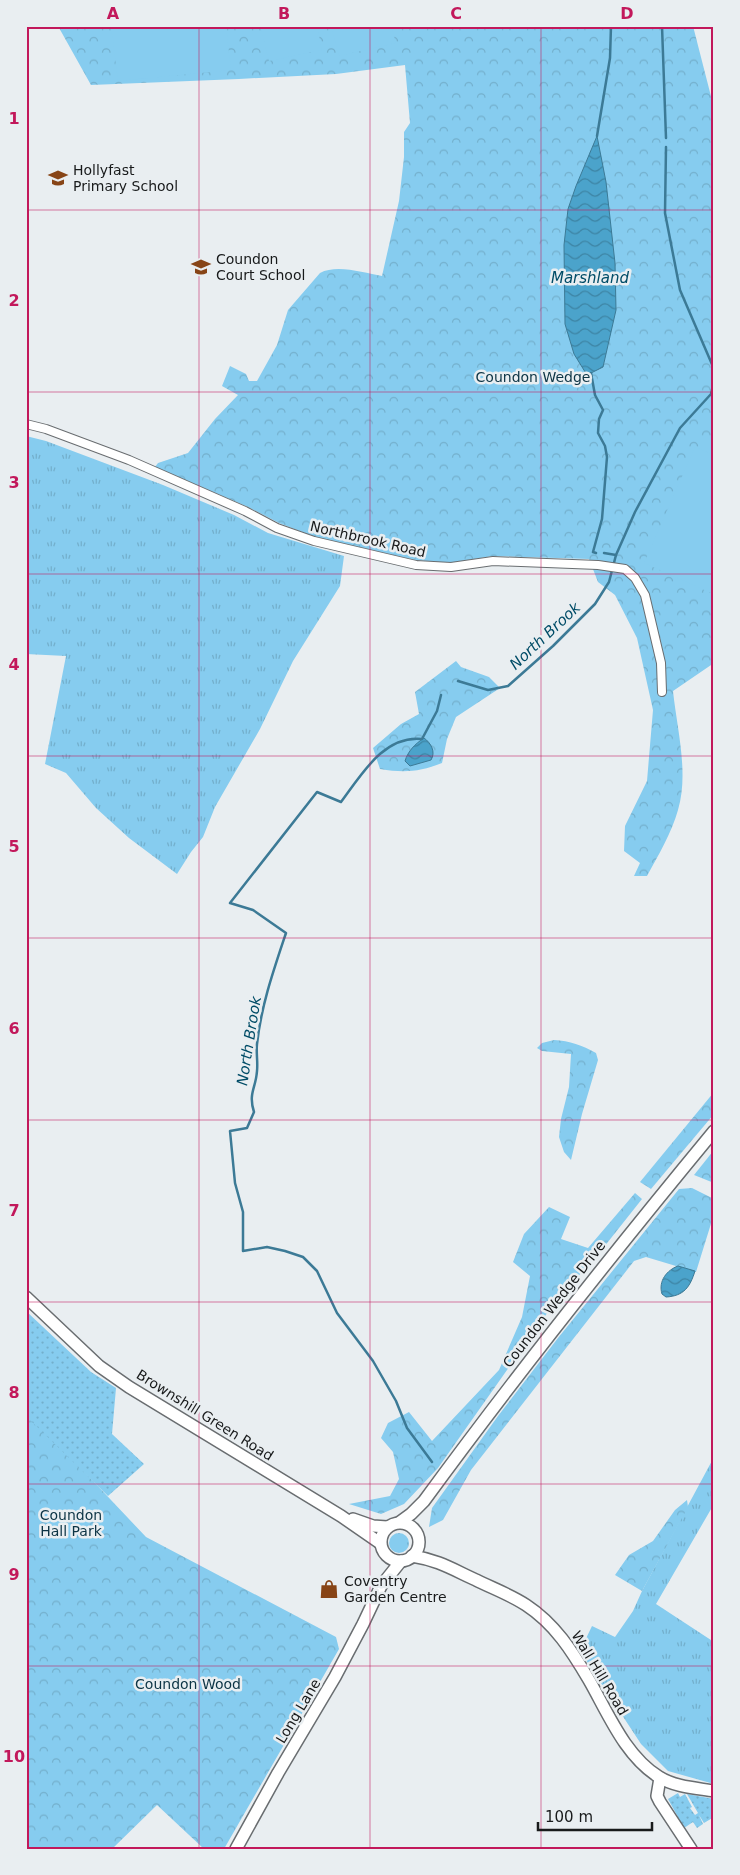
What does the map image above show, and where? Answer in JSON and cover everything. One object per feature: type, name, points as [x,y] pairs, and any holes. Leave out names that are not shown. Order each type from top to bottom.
[{"type":"main road","name":"Coundon Wedge Drive","points":[[400,1522],[412,1514],[424,1501],[496,1402],[714,1131]]},
{"type":"main road","name":"Brownshill Green Road","points":[[26,1297],[100,1366],[129,1387],[341,1516],[380,1542]]},
{"type":"main road","name":"Coundon Wedge Drive","points":[[418,1538],[418,1523],[424,1501]]},
{"type":"main road","points":[[341,1516],[374,1526],[387,1527],[400,1522],[412,1527],[418,1538],[416,1551],[412,1556],[401,1561],[394,1560],[385,1554],[380,1542],[381,1536],[387,1527]]},
{"type":"main road","name":"Wall Hill Road","points":[[418,1538],[432,1559]]},
{"type":"main road","name":"Long Lane","points":[[381,1586],[385,1554]]},
{"type":"main road","name":"Wall Hill Road","points":[[412,1556],[432,1559],[525,1604],[542,1616],[570,1648],[631,1751],[644,1766],[660,1778]]},
{"type":"main road","name":"Long Lane","points":[[236,1849],[278,1773],[335,1677],[381,1586],[401,1561]]},
{"type":"main road","points":[[691,1849],[657,1796],[660,1778],[675,1784],[714,1791]]},
{"type":"street","name":"Northbrook Road","points":[[26,424],[46,429],[129,460],[245,511],[277,528],[314,541],[416,565],[450,567],[493,561],[598,565],[624,569],[635,578],[645,595],[660,662],[662,692]]},
{"type":"green space","name":"Coundon Wedge","points":[[58,26],[693,26],[714,108],[714,663],[673,691],[682,766],[681,796],[672,827],[647,876],[634,876],[640,863],[624,851],[625,826],[647,781],[653,710],[637,638],[615,595],[598,582],[589,559],[493,556],[450,563],[415,560],[315,537],[279,523],[248,507],[155,467],[158,463],[188,453],[215,419],[238,395],[222,386],[230,366],[246,374],[249,381],[257,381],[277,345],[288,310],[320,273],[327,270],[342,269],[382,276],[399,201],[404,157],[404,132],[410,123],[405,65],[336,74],[91,85]]},
{"type":"green space","points":[[111,26],[226,26],[231,70],[118,81]]},
{"type":"green space","points":[[260,26],[317,26],[322,50],[269,61]]},
{"type":"green space","points":[[331,26],[391,26],[396,43],[339,56]]},
{"type":"green space","points":[[26,436],[46,441],[163,485],[234,515],[268,533],[344,556],[340,586],[293,661],[260,729],[215,807],[203,837],[177,874],[129,838],[96,808],[66,773],[45,764],[66,656],[26,654]]},
{"type":"green space","points":[[695,447],[714,455],[714,587],[711,593],[644,563]]},
{"type":"green space","points":[[456,661],[461,667],[489,677],[500,688],[456,717],[447,739],[442,763],[411,771],[380,769],[373,748],[401,724],[419,714],[415,692]]},
{"type":"green space","points":[[554,1040],[571,1042],[586,1048],[596,1053],[598,1060],[571,1160],[564,1152],[559,1137],[561,1119],[569,1087],[571,1054],[542,1051],[537,1048],[542,1043]]},
{"type":"green space","points":[[714,1092],[714,1114],[651,1189],[640,1182]]},
{"type":"green space","points":[[714,1150],[714,1183],[694,1175]]},
{"type":"green space","points":[[692,1188],[714,1199],[714,1214],[696,1272],[646,1257],[634,1261],[471,1470],[443,1520],[429,1527],[432,1508],[498,1416],[558,1338],[679,1189]]},
{"type":"green space","points":[[635,1193],[642,1199],[600,1252],[555,1302],[438,1468],[404,1504],[381,1514],[349,1504],[390,1496],[399,1479],[393,1452],[381,1438],[388,1423],[409,1412],[432,1441],[499,1370],[522,1317],[530,1276],[513,1262],[524,1234],[549,1207],[570,1217],[561,1239],[588,1248]]},
{"type":"green space","points":[[26,1311],[91,1372],[116,1388],[112,1434],[144,1464],[108,1496],[26,1416]]},
{"type":"green space","name":"Coundon Wood","points":[[26,1414],[76,1463],[146,1537],[336,1637],[339,1649],[224,1849],[204,1849],[157,1805],[112,1849],[26,1849]]},
{"type":"green space","points":[[714,1457],[714,1504],[656,1604],[714,1642],[714,1784],[668,1771],[641,1744],[580,1651],[592,1626],[615,1637],[633,1611]]},
{"type":"green space","points":[[687,1500],[688,1507],[642,1591],[615,1575],[629,1555],[653,1541],[675,1510]]},
{"type":"green space","points":[[399,1533],[406,1536],[409,1543],[406,1550],[399,1553],[392,1550],[389,1543],[392,1536]]},
{"type":"green space","points":[[678,1793],[680,1797],[685,1794],[692,1807],[690,1808],[695,1815],[698,1813],[687,1794],[714,1799],[714,1817],[704,1823],[699,1815],[703,1824],[697,1828],[693,1822],[684,1828],[668,1799]]},
{"type":"water","name":"Marshland","points":[[597,136],[606,182],[615,263],[616,310],[603,367],[587,375],[574,354],[565,324],[564,245],[568,209]]},
{"type":"water","points":[[424,738],[432,748],[431,760],[410,766],[405,761],[408,754]]},
{"type":"water","points":[[678,1266],[695,1271],[693,1277],[682,1293],[666,1297],[662,1294],[662,1280],[670,1270]]},
{"type":"waterway","name":"North Brook","points":[[597,136],[610,58],[611,26]]},
{"type":"waterway","name":"North Brook","points":[[662,26],[666,138]]},
{"type":"waterway","name":"North Brook","points":[[666,147],[665,213],[680,290],[714,369]]},
{"type":"waterway","name":"North Brook","points":[[591,373],[595,395],[603,410],[599,419],[598,433],[605,446],[607,457],[602,519],[593,552],[596,553]]},
{"type":"waterway","name":"North Brook","points":[[458,681],[488,690],[508,686],[553,646],[595,604],[609,582],[616,555],[635,512],[680,428],[711,394],[714,381]]},
{"type":"waterway","name":"North Brook","points":[[604,553],[616,555]]},
{"type":"waterway","name":"North Brook","points":[[432,1462],[407,1428],[396,1401],[373,1361],[337,1313],[317,1271],[303,1257],[285,1251],[267,1247],[243,1251],[243,1212],[235,1183],[230,1131],[247,1128],[254,1112],[252,1095],[257,1071],[259,1030],[268,988],[286,933],[253,910],[230,903],[317,792],[341,802],[366,769],[385,750],[396,743],[408,739],[422,739],[437,711],[441,695]]},
{"type":"place","name":"Hollyfast Primary School","points":[[58,178]]},
{"type":"place","name":"Coundon Court School","points":[[201,267]]},
{"type":"place","name":"Coventry Garden Centre","points":[[329,1589]]},
{"type":"park label","name":"Coundon Hall Park","points":[[71,1524]]}]
